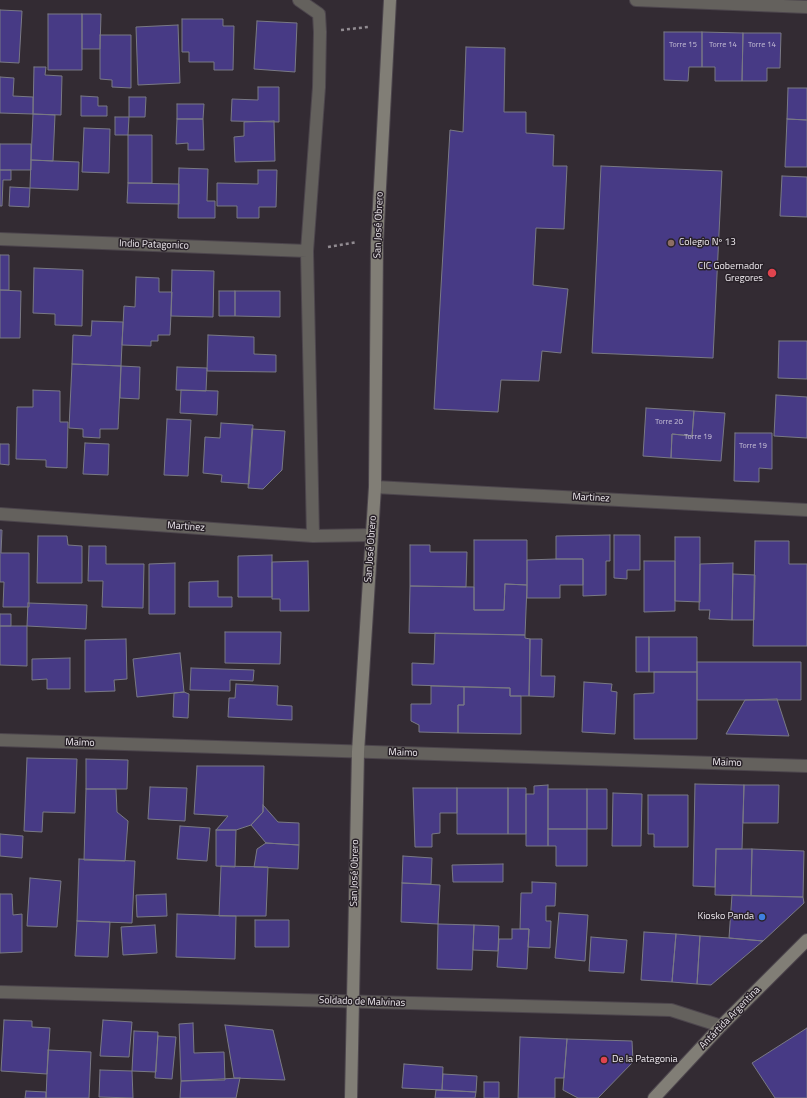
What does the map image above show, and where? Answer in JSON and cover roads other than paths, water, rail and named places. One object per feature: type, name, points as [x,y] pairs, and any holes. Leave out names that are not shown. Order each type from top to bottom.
[{"type":"street","points":[[299,0],[319,14],[320,32],[319,87],[307,251],[313,536]]},
{"type":"street","name":"San José Obrero","points":[[351,1098],[358,752],[375,487],[377,243],[390,0]]},
{"type":"street","points":[[636,0],[807,7]]},
{"type":"street","name":"Indio Patagonico","points":[[0,239],[307,251]]},
{"type":"street","name":"Martinez","points":[[375,487],[807,510]]},
{"type":"street","name":"Martinez","points":[[0,514],[313,536],[372,535]]},
{"type":"street","name":"Maimo","points":[[0,740],[807,766]]},
{"type":"street","name":"Antártida Argentina","points":[[654,1098],[721,1026],[807,940]]},
{"type":"street","name":"Soldado de Malvinas","points":[[0,992],[671,1010],[721,1026]]},
{"type":"place","name":"Colegio Nº 13","points":[[671,243]]},
{"type":"place","name":"CIC Gobernador Gregores","points":[[772,273]]},
{"type":"place","name":"Kiosko Panda","points":[[762,917]]},
{"type":"place","name":"De la Patagonia","points":[[604,1060]]}]
